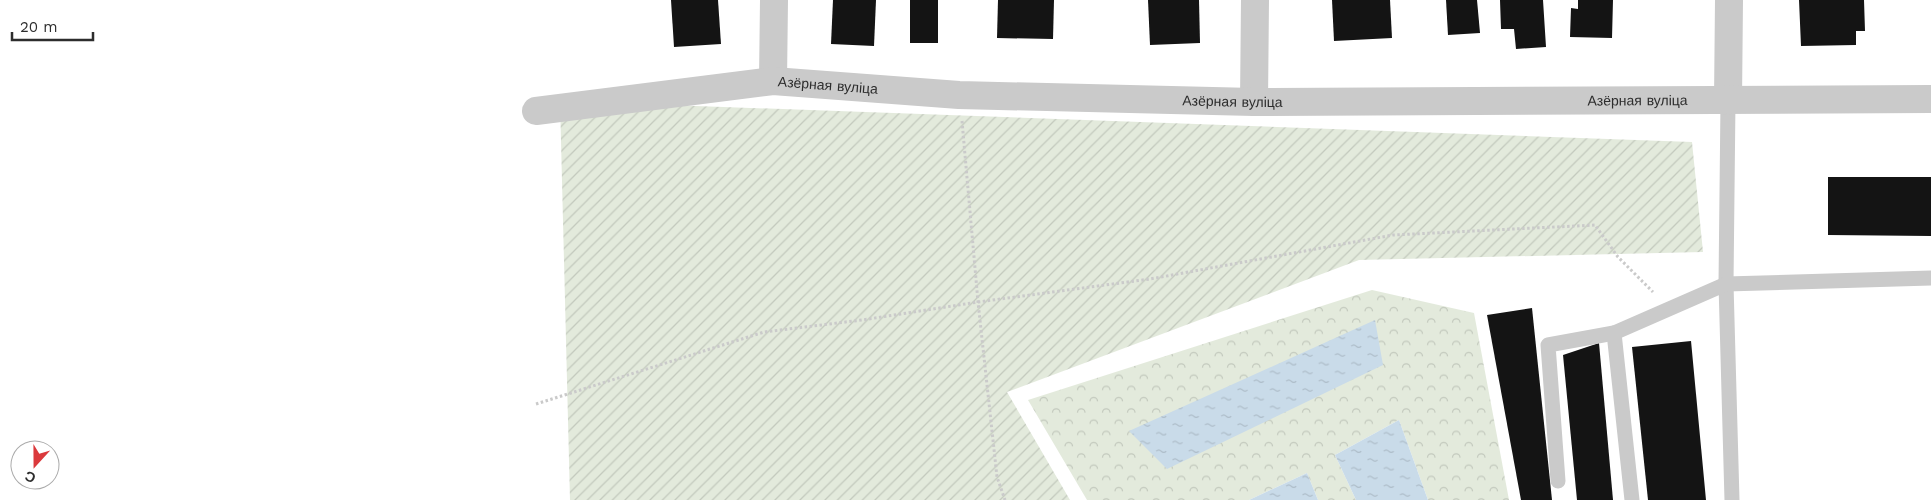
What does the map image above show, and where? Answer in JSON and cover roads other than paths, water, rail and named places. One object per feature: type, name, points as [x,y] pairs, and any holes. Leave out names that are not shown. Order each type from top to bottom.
[{"type":"street","points":[[773,81],[774,0]]},
{"type":"street","points":[[1254,0],[1254,102]]},
{"type":"street","points":[[1728,101],[1729,0]]},
{"type":"street","name":"Азёрная вуліца","points":[[536,111],[773,81],[959,94],[1254,102],[1931,99]]},
{"type":"lane","points":[[1728,101],[1726,284],[1732,500]]},
{"type":"lane","points":[[1558,480],[1548,345],[1614,333],[1726,284],[1931,278]]},
{"type":"lane","points":[[1614,333],[1632,500]]},
{"type":"water","points":[[1375,320],[1383,365],[1167,469],[1129,431]]},
{"type":"water","points":[[1399,420],[1428,500],[1356,500],[1335,455]]},
{"type":"water","points":[[1307,473],[1318,500],[1249,500]]}]
